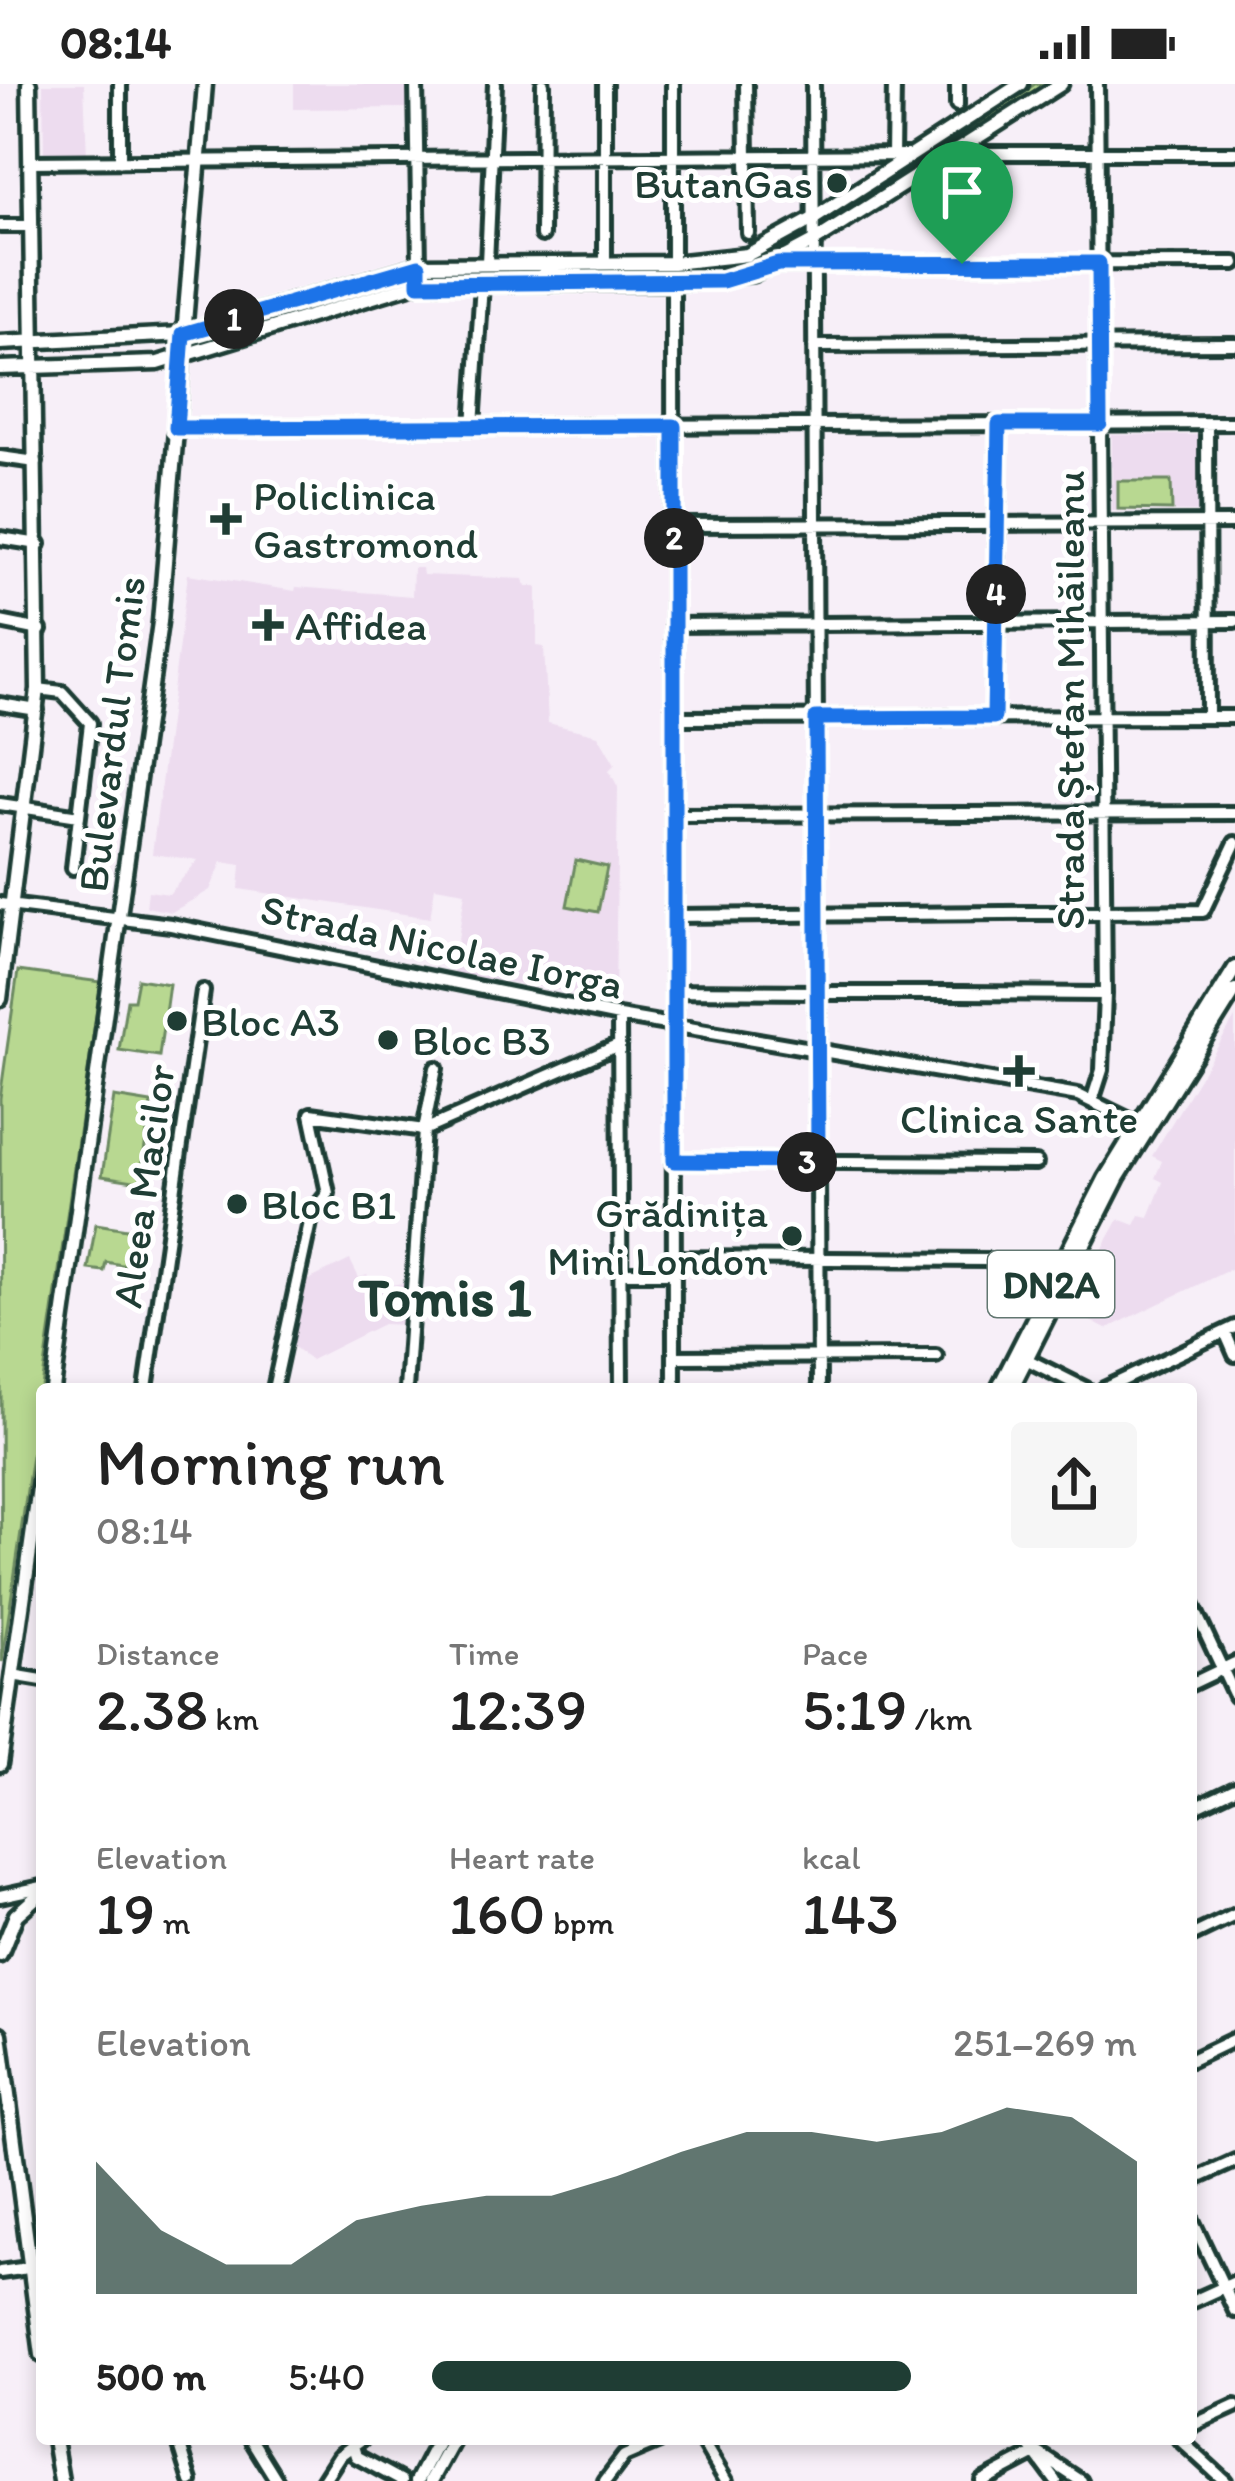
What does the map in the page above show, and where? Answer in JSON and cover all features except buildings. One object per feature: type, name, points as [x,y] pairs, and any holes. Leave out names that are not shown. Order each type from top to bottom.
[{"type":"main road","points":[[0,998],[6,905],[37,710],[40,630],[29,84]]},
{"type":"main road","name":"Bulevardul Tomis","points":[[54,1383],[160,622],[205,84]]},
{"type":"main road","points":[[0,343],[183,334],[419,266],[673,263],[747,255],[814,219],[1022,84]]},
{"type":"main road","points":[[0,368],[158,363],[419,284],[722,281],[778,264],[1061,84]]},
{"type":"main road","points":[[540,283],[545,273],[609,263]]},
{"type":"main road","points":[[778,264],[814,264]]},
{"type":"main road","points":[[419,266],[419,284]]},
{"type":"main road","name":"DN2A","points":[[1001,1383],[1235,968]]},
{"type":"main road","name":"DN2A","points":[[1014,1383],[1143,1126],[1235,990]]},
{"type":"main road","points":[[0,1764],[36,1508]]},
{"type":"main road","points":[[0,1955],[16,1915],[36,1895]]},
{"type":"main road","points":[[0,2034],[36,2267]]},
{"type":"main road","points":[[56,2445],[61,2481]]},
{"type":"main road","points":[[417,2481],[436,2445]]},
{"type":"main road","points":[[431,2481],[451,2445]]},
{"type":"street","points":[[120,84],[120,162]]},
{"type":"street","points":[[416,84],[419,266]]},
{"type":"street","points":[[487,263],[496,84]]},
{"type":"street","points":[[542,84],[542,236]]},
{"type":"street","points":[[605,84],[609,263]]},
{"type":"street","points":[[673,84],[673,263]]},
{"type":"street","points":[[746,84],[748,233]]},
{"type":"street","points":[[813,84],[819,1383]]},
{"type":"street","points":[[893,156],[894,84]]},
{"type":"street","points":[[957,84],[957,105]]},
{"type":"street","name":"Strada Ștefan Mihăileanu","points":[[1093,1099],[1102,1070],[1105,994],[1097,84]]},
{"type":"street","points":[[953,153],[1235,153]]},
{"type":"street","points":[[30,162],[908,155]]},
{"type":"street","points":[[0,226],[31,226]]},
{"type":"street","points":[[814,264],[1235,263]]},
{"type":"street","points":[[674,283],[674,1383]]},
{"type":"street","points":[[473,427],[482,284]]},
{"type":"street","points":[[814,346],[1235,344]]},
{"type":"street","points":[[176,428],[1235,423]]},
{"type":"street","points":[[994,717],[999,424]]},
{"type":"street","points":[[1207,424],[1208,717]]},
{"type":"street","points":[[0,457],[36,463]]},
{"type":"street","points":[[674,525],[1235,523]]},
{"type":"street","points":[[0,538],[39,544]]},
{"type":"street","points":[[0,622],[40,630]]},
{"type":"street","points":[[674,625],[1235,622]]},
{"type":"street","points":[[38,689],[62,692],[90,723],[73,868]]},
{"type":"street","points":[[0,704],[37,710]]},
{"type":"street","points":[[674,718],[1235,717]]},
{"type":"street","points":[[0,804],[79,816]]},
{"type":"street","points":[[674,814],[1235,813]]},
{"type":"street","points":[[674,916],[1203,911],[1235,843]]},
{"type":"street","name":"Strada Nicolae Iorga","points":[[6,905],[234,936],[619,1016],[1093,1099],[1143,1126]]},
{"type":"street","name":"Aleea Macilor","points":[[147,1383],[202,991]]},
{"type":"street","points":[[674,991],[1105,994]]},
{"type":"street","points":[[619,1016],[621,1383]]},
{"type":"street","points":[[275,1383],[312,1214],[328,1193],[311,1114],[424,1130],[619,1045]]},
{"type":"street","points":[[406,1383],[424,1130],[436,1068]]},
{"type":"street","points":[[674,1161],[1036,1162]]},
{"type":"street","points":[[674,1258],[988,1261]]},
{"type":"street","points":[[620,1273],[674,1273]]},
{"type":"street","points":[[1117,1383],[1230,1330],[1235,1355]]},
{"type":"street","points":[[674,1357],[936,1356]]},
{"type":"street","points":[[1026,1359],[1074,1383]]},
{"type":"street","points":[[1197,1615],[1235,1696]]},
{"type":"street","points":[[1197,1681],[1235,1663]]},
{"type":"street","points":[[12,1675],[36,1679]]},
{"type":"street","points":[[1197,1806],[1235,1789]]},
{"type":"street","points":[[0,1896],[36,1890]]},
{"type":"street","points":[[1197,1933],[1235,1915]]},
{"type":"street","points":[[1197,2057],[1235,2039]]},
{"type":"street","points":[[1197,2178],[1235,2161]]},
{"type":"street","points":[[1197,2228],[1229,2284],[1235,2311]]},
{"type":"street","points":[[0,2272],[36,2267]]},
{"type":"street","points":[[1197,2299],[1229,2284]]},
{"type":"street","points":[[1197,2423],[1235,2406]]},
{"type":"street","points":[[180,2445],[191,2481]]},
{"type":"street","points":[[254,2445],[277,2481]]},
{"type":"street","points":[[322,2481],[355,2445],[402,2481]]},
{"type":"street","points":[[606,2480],[624,2456],[650,2445]]},
{"type":"street","points":[[705,2445],[726,2481]]},
{"type":"street","points":[[1031,2445],[1056,2481]]},
{"type":"street","points":[[1186,2445],[1225,2481]]},
{"type":"street","points":[[982,2481],[1037,2452]]},
{"type":"street","points":[[1037,2452],[1081,2481]]},
{"type":"shaded area","points":[[43,84],[84,84],[87,157],[44,158]]},
{"type":"shaded area","points":[[294,84],[408,84],[408,108],[294,109]]},
{"type":"shaded area","points":[[1112,435],[1200,435],[1200,512],[1112,511]]},
{"type":"shaded area","points":[[413,568],[422,568],[423,575],[524,579],[526,586],[537,586],[537,646],[544,647],[548,723],[598,735],[615,764],[609,770],[618,787],[615,999],[453,973],[465,892],[435,887],[430,918],[239,889],[241,865],[222,862],[210,890],[172,912],[146,907],[148,891],[169,894],[198,860],[152,854],[188,574],[295,591],[296,587],[412,596]]},
{"type":"shaded area","points":[[1235,1018],[1235,1267],[1106,1329],[1069,1310],[1119,1219],[1135,1225],[1140,1215],[1149,1217],[1163,1182],[1155,1178],[1162,1161],[1152,1156]]},
{"type":"shaded area","points":[[350,1260],[359,1278],[367,1275],[371,1283],[379,1279],[383,1286],[405,1283],[406,1325],[383,1324],[311,1360],[290,1344],[304,1282]]},
{"type":"green space","points":[[1035,84],[1050,84],[833,222]]},
{"type":"green space","points":[[1118,481],[1171,481],[1172,510],[1118,509]]},
{"type":"green space","points":[[576,860],[607,867],[598,912],[567,906]]},
{"type":"green space","points":[[18,971],[101,982],[43,1383],[36,1383],[36,1428],[2,1662],[0,1098]]},
{"type":"green space","points":[[138,979],[169,984],[159,1056],[119,1050],[127,1000],[134,1000]]},
{"type":"green space","points":[[114,1097],[151,1103],[140,1182],[102,1176]]},
{"type":"green space","points":[[96,1224],[133,1230],[127,1266],[106,1262],[104,1271],[88,1269]]},
{"type":"place","name":"ButanGas","points":[[837,183]]},
{"type":"place","name":"Policlinica Gastromond","points":[[226,519]]},
{"type":"place","name":"Affidea","points":[[268,625]]},
{"type":"place","name":"Bloc A3","points":[[177,1021]]},
{"type":"place","name":"Bloc B3","points":[[388,1040]]},
{"type":"place","name":"Clinica Sante","points":[[1019,1071]]},
{"type":"place","name":"Bloc B1","points":[[237,1204]]},
{"type":"place","name":"Grădinița Mini London","points":[[792,1236]]},
{"type":"district","name":"Tomis 1","points":[[445,1297]]},
{"type":"route","points":[[1099,263],[1100,424],[999,424],[994,717],[816,718],[818,1162],[674,1161],[674,426],[176,428],[183,334],[419,266],[419,284],[674,283],[722,281],[778,264],[962,264],[1099,263]]}]
